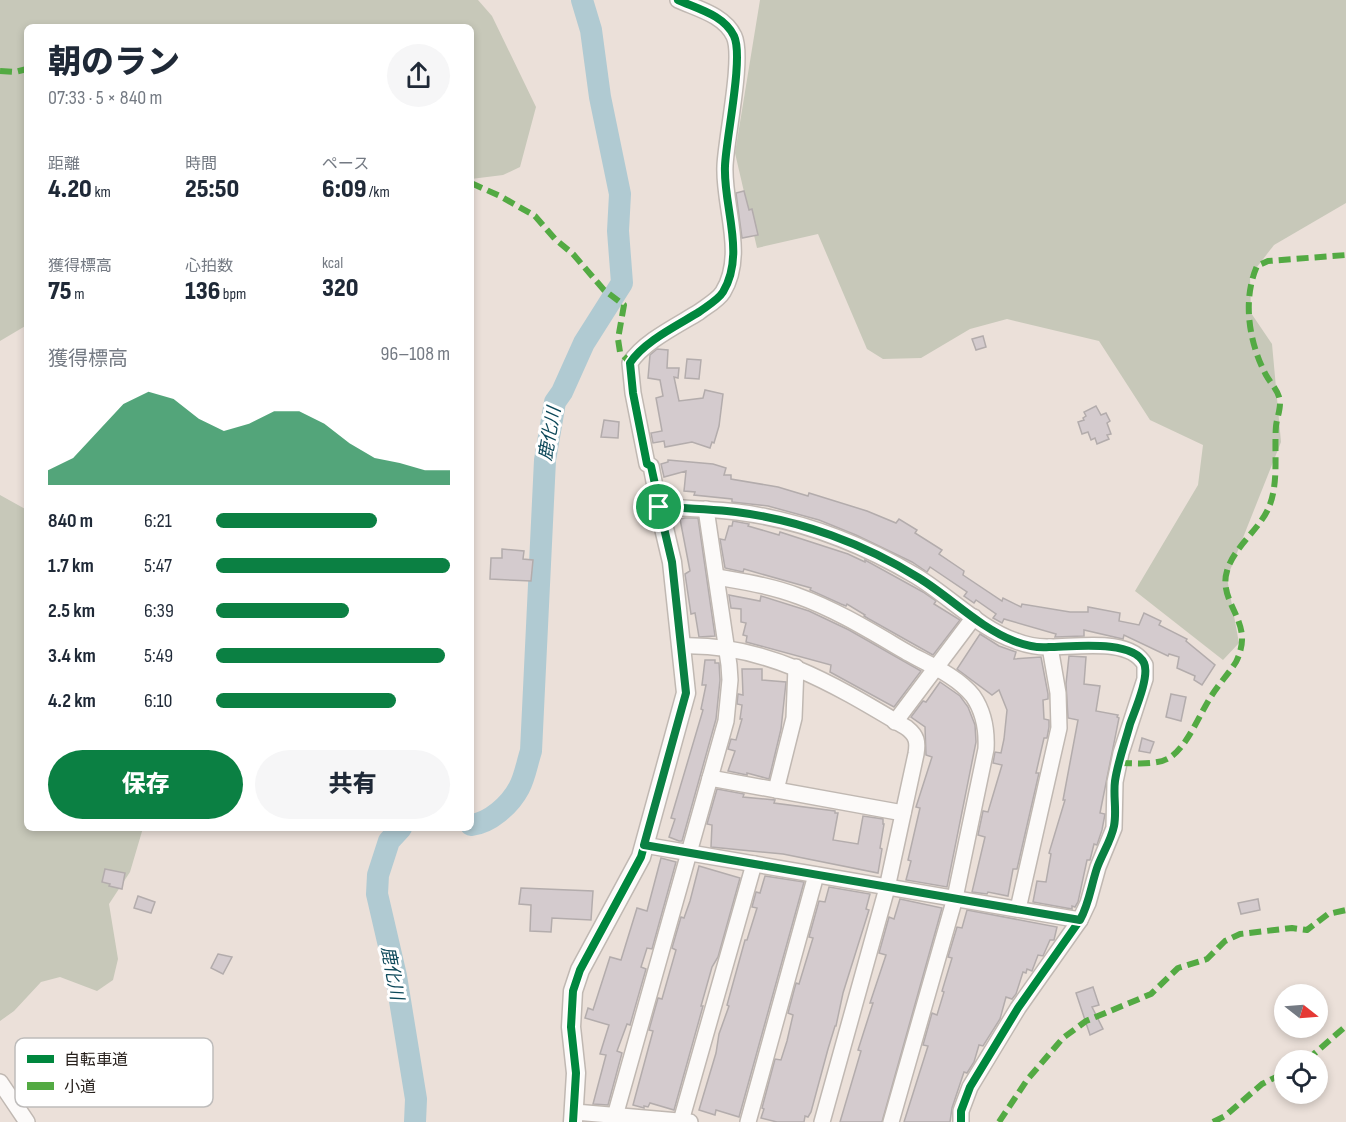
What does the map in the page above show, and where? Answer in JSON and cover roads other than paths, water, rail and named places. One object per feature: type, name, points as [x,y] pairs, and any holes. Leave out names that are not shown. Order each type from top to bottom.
[{"type":"street","points":[[678,0],[720,18],[733,33],[738,45],[724,176],[734,237],[731,270],[723,292],[711,303],[639,351],[630,363],[633,393],[647,464],[651,466],[672,562],[686,693],[641,857],[580,970],[573,991],[571,1006],[576,1073],[574,1117],[615,1116],[686,1122],[754,864]]},
{"type":"street","points":[[659,507],[706,509],[772,519],[824,533],[885,558],[918,577],[995,632],[1014,641],[1050,647],[1104,646],[1134,653],[1145,665],[1145,679],[1121,753],[1115,782],[1114,828],[1098,867],[1088,903],[1080,920],[1018,1008],[970,1086],[961,1111],[961,1122]]},
{"type":"street","points":[[615,1116],[726,721],[730,680],[727,648],[706,509]]},
{"type":"street","points":[[717,578],[766,586],[818,604],[952,677],[972,695],[982,713],[987,737],[986,748],[955,898],[891,1122]]},
{"type":"street","points":[[895,722],[975,617]]},
{"type":"street","points":[[681,646],[727,648],[796,667],[818,677],[912,732],[917,740],[916,754],[887,888],[822,1122]]},
{"type":"street","points":[[1018,909],[1059,728],[1058,693],[1050,647]]},
{"type":"street","points":[[776,790],[793,725],[796,667]]},
{"type":"street","points":[[710,778],[903,813]]},
{"type":"street","points":[[644,845],[1080,920]]},
{"type":"street","points":[[748,1122],[816,875]]},
{"type":"street","points":[[0,1082],[15,1104]]},
{"type":"street","points":[[17,1107],[27,1122]]},
{"type":"waterway","name":"鹿化川","points":[[474,825],[485,821],[505,807],[519,788],[526,770],[531,751],[545,460],[555,402],[562,392],[584,343],[622,283],[618,231],[620,194],[600,97],[591,30],[582,0]]},
{"type":"waterway","name":"鹿化川","points":[[398,831],[389,841],[378,875],[377,894],[396,976],[416,1099],[415,1122]]}]
